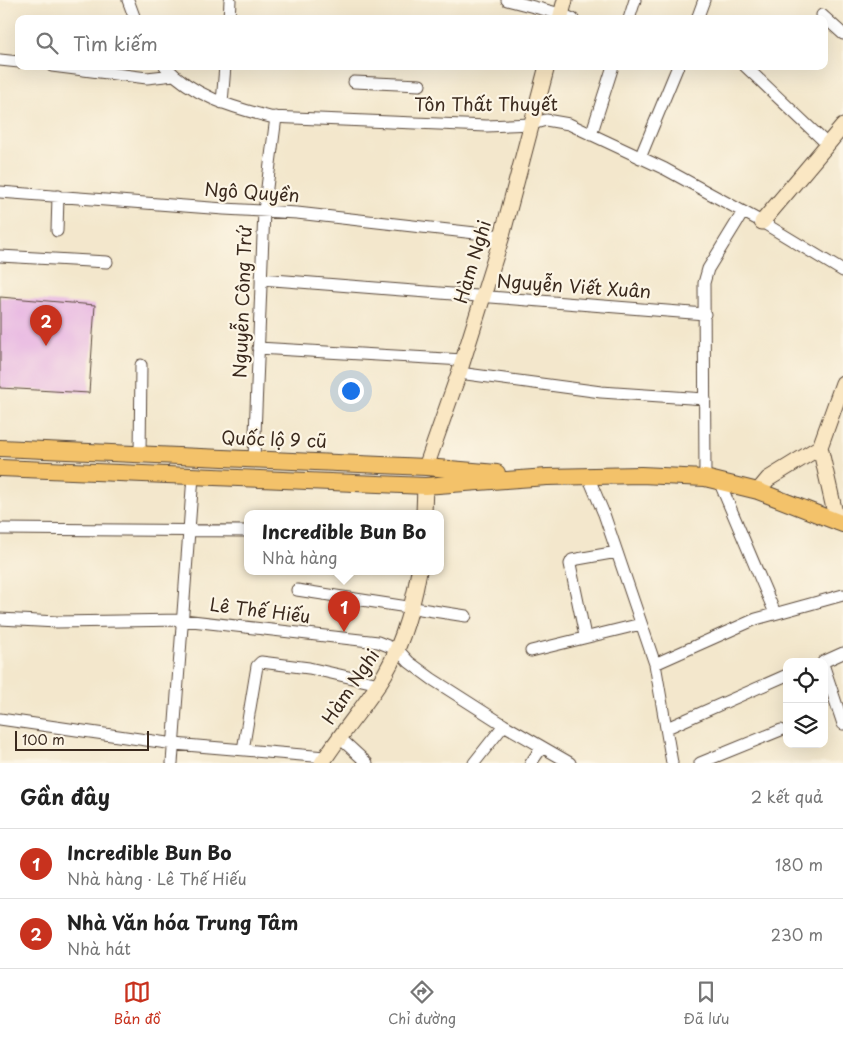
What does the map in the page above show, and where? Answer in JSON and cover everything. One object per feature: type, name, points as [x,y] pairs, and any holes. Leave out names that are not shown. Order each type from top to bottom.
[{"type":"main road","name":"Quốc lộ 9 cũ","points":[[0,448],[426,467],[547,477]]},
{"type":"main road","points":[[139,474],[140,454]]},
{"type":"main road","points":[[192,476],[194,457]]},
{"type":"main road","points":[[253,479],[254,459]]},
{"type":"main road","points":[[425,486],[426,467]]},
{"type":"main road","name":"Quốc lộ 9 cũ","points":[[0,468],[425,486],[547,477],[641,475],[712,480],[758,491],[840,523]]},
{"type":"street","points":[[128,0],[134,15]]},
{"type":"street","points":[[229,15],[230,0]]},
{"type":"street","points":[[507,0],[564,13]]},
{"type":"street","points":[[630,15],[635,0]]},
{"type":"street","points":[[698,15],[704,0]]},
{"type":"street","points":[[828,20],[843,34]]},
{"type":"street","points":[[0,60],[15,62]]},
{"type":"street","points":[[84,70],[147,78],[174,76]]},
{"type":"street","name":"Tôn Thất Thuyết","points":[[169,70],[197,92],[222,103],[276,117],[487,126],[532,124],[546,120],[569,124],[640,158],[762,222],[843,271]]},
{"type":"street","points":[[222,103],[225,70]]},
{"type":"street","name":"Hàm Nghi","points":[[426,467],[461,366],[502,236],[546,70]]},
{"type":"street","points":[[591,135],[612,70]]},
{"type":"street","points":[[640,158],[676,70]]},
{"type":"street","points":[[749,70],[828,144]]},
{"type":"street","points":[[354,82],[420,85]]},
{"type":"street","name":"Nguyễn Công Trứ","points":[[254,459],[264,211],[276,117]]},
{"type":"street","points":[[762,222],[843,126]]},
{"type":"street","name":"Ngô Quyền","points":[[0,192],[297,213],[502,236]]},
{"type":"street","points":[[57,231],[58,196]]},
{"type":"street","points":[[743,212],[708,269],[704,283],[704,399],[712,480],[775,613]]},
{"type":"street","points":[[0,256],[107,262]]},
{"type":"street","name":"Nguyễn Viết Xuân","points":[[261,279],[482,298],[704,314]]},
{"type":"street","points":[[258,348],[461,366],[601,392],[704,399]]},
{"type":"street","points":[[140,454],[141,365]]},
{"type":"street","points":[[758,491],[768,479],[820,447],[837,417],[843,383]]},
{"type":"street","points":[[820,447],[840,523]]},
{"type":"street","points":[[172,763],[190,531],[192,476]]},
{"type":"street","points":[[588,476],[604,514],[655,664],[672,763]]},
{"type":"street","points":[[424,510],[425,486]]},
{"type":"street","points":[[0,529],[244,531]]},
{"type":"street","points":[[585,636],[570,564],[572,560],[617,552]]},
{"type":"street","name":"Hàm Nghi","points":[[324,760],[379,684],[398,650],[411,608],[418,575]]},
{"type":"street","points":[[297,590],[466,616]]},
{"type":"street","points":[[655,664],[775,613],[843,596]]},
{"type":"street","name":"Lê Thế Hiếu","points":[[0,619],[57,622],[183,620],[378,642],[398,650],[409,662],[432,679],[504,726],[570,763]]},
{"type":"street","points":[[531,651],[585,636],[641,624]]},
{"type":"street","points":[[828,660],[843,653]]},
{"type":"street","points":[[243,750],[256,666],[261,662],[309,668],[379,684]]},
{"type":"street","points":[[667,728],[783,677]]},
{"type":"street","points":[[828,679],[843,724]]},
{"type":"street","points":[[0,719],[174,744],[324,760]]},
{"type":"street","points":[[474,763],[504,726]]},
{"type":"street","points":[[700,763],[781,730]]},
{"type":"street","points":[[340,738],[367,763]]},
{"type":"street","points":[[530,763],[542,747]]},
{"type":"building","points":[[0,297],[95,305],[89,393],[0,388]]},
{"type":"place","name":"Nhà Văn hóa Trung Tâm","points":[[46,346]]},
{"type":"place","name":"Incredible Bun Bo","points":[[344,632]]}]
